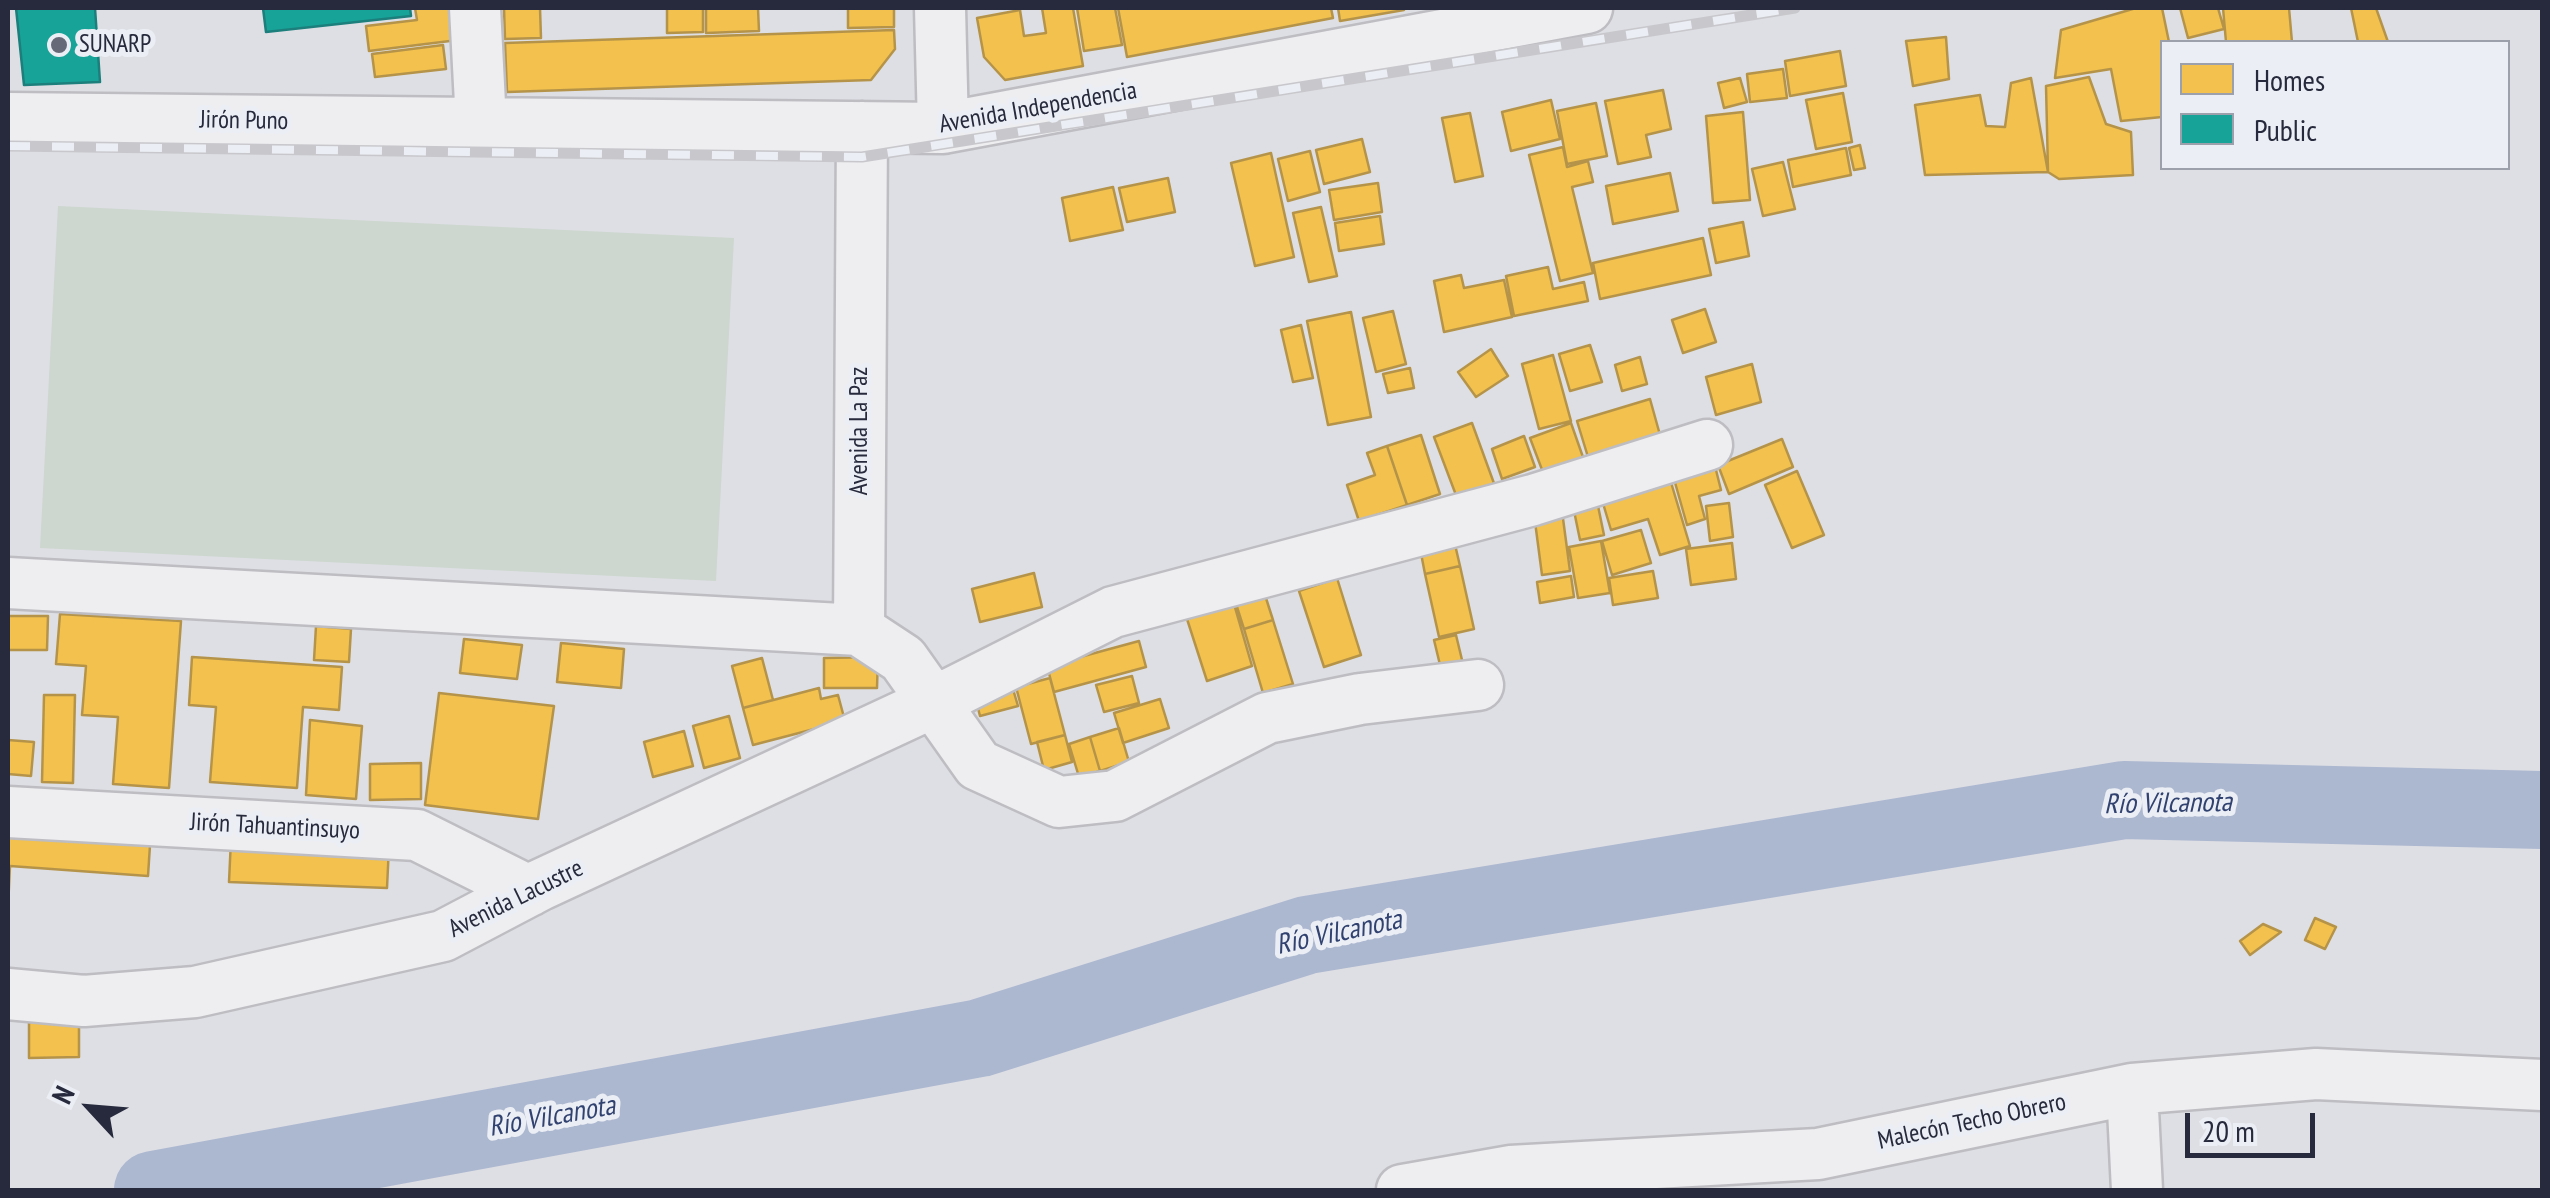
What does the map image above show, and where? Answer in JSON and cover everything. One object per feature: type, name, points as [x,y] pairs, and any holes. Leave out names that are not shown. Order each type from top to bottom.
[{"type":"street","points":[[475,8],[480,123]]},
{"type":"street","points":[[940,8],[944,128]]},
{"type":"street","name":"Avenida Independencia","points":[[480,123],[944,128],[1587,8]]},
{"type":"street","name":"Jirón Puno","points":[[8,118],[480,123]]},
{"type":"street","name":"Avenida La Paz","points":[[859,630],[862,127]]},
{"type":"street","name":"Avenida Lacustre","points":[[8,994],[84,1001],[195,992],[443,936],[528,892],[936,701],[1113,612],[1534,500],[1706,445]]},
{"type":"street","points":[[8,583],[859,630],[902,658],[978,764],[1058,802],[1115,796],[1268,718],[1360,700],[1478,685]]},
{"type":"street","name":"Jirón Tahuantinsuyo","points":[[8,812],[417,835],[528,892]]},
{"type":"street","name":"Malecón Techo Obrero","points":[[1402,1190],[1510,1171],[1818,1154],[2132,1089],[2316,1074],[2542,1084]]},
{"type":"street","points":[[2132,1089],[2137,1190]]},
{"type":"shaded area","points":[[58,206],[734,238],[716,581],[40,548]]},
{"type":"building: Homes","points":[[415,8],[454,8],[458,40],[369,51],[366,26],[417,20]]},
{"type":"building: Homes","points":[[504,8],[540,8],[541,38],[505,39]]},
{"type":"building: Homes","points":[[667,8],[703,8],[703,32],[667,33]]},
{"type":"building: Homes","points":[[706,8],[758,8],[759,31],[706,33]]},
{"type":"building: Homes","points":[[848,8],[894,8],[894,27],[848,28]]},
{"type":"building: Homes","points":[[1042,8],[1073,8],[1083,66],[1005,80],[984,57],[977,18],[1020,10],[1024,36],[1046,33]]},
{"type":"building: Homes","points":[[1077,8],[1115,8],[1122,45],[1084,51]]},
{"type":"building: Homes","points":[[1118,8],[1331,8],[1333,18],[1127,57]]},
{"type":"building: Homes","points":[[1338,8],[1404,8],[1404,10],[1340,21]]},
{"type":"building: Homes","points":[[2136,8],[2162,8],[2169,40],[2160,40],[2160,117],[2121,121],[2111,69],[2055,78],[2061,30]]},
{"type":"building: Homes","points":[[2180,8],[2218,8],[2224,29],[2188,38]]},
{"type":"building: Homes","points":[[2223,8],[2289,8],[2292,40],[2226,40]]},
{"type":"building: Homes","points":[[2351,8],[2376,8],[2387,40],[2358,40]]},
{"type":"building: Homes","points":[[894,30],[895,49],[871,80],[507,92],[505,43]]},
{"type":"building: Homes","points":[[1946,37],[1949,79],[1913,86],[1906,41]]},
{"type":"building: Homes","points":[[443,45],[446,69],[375,77],[372,54]]},
{"type":"building: Homes","points":[[1840,51],[1846,86],[1790,96],[1785,61]]},
{"type":"building: Homes","points":[[1783,69],[1787,98],[1750,102],[1747,74]]},
{"type":"building: Homes","points":[[2089,77],[2106,124],[2131,132],[2133,175],[2059,179],[2048,172],[2046,86]]},
{"type":"building: Homes","points":[[1740,78],[1747,102],[1724,108],[1718,83]]},
{"type":"building: Homes","points":[[2031,78],[2048,172],[1925,175],[1915,105],[1980,95],[1986,126],[2005,127],[2011,83]]},
{"type":"building: Homes","points":[[1663,90],[1671,129],[1646,135],[1651,157],[1618,164],[1605,101]]},
{"type":"building: Homes","points":[[1843,93],[1852,142],[1816,149],[1806,100]]},
{"type":"building: Homes","points":[[1551,100],[1560,139],[1511,151],[1502,112]]},
{"type":"building: Homes","points":[[1596,103],[1607,156],[1567,164],[1557,111]]},
{"type":"building: Homes","points":[[1743,112],[1750,200],[1713,203],[1706,116]]},
{"type":"building: Homes","points":[[1470,113],[1483,176],[1455,182],[1442,118]]},
{"type":"building: Homes","points":[[1362,139],[1370,172],[1324,184],[1316,150]]},
{"type":"building: Homes","points":[[1860,145],[1865,168],[1854,170],[1849,148]]},
{"type":"building: Homes","points":[[1563,147],[1567,167],[1588,161],[1593,182],[1572,187],[1593,273],[1560,281],[1529,155]]},
{"type":"building: Homes","points":[[1846,148],[1851,175],[1793,187],[1788,160]]},
{"type":"building: Homes","points":[[1310,151],[1320,192],[1288,201],[1278,159]]},
{"type":"building: Homes","points":[[1271,153],[1294,257],[1255,266],[1231,163]]},
{"type":"building: Homes","points":[[1783,162],[1795,209],[1763,216],[1752,169]]},
{"type":"building: Homes","points":[[1670,173],[1678,211],[1613,224],[1606,186]]},
{"type":"building: Homes","points":[[1168,178],[1175,212],[1127,222],[1119,188]]},
{"type":"building: Homes","points":[[1378,183],[1382,212],[1334,220],[1329,190]]},
{"type":"building: Homes","points":[[1113,187],[1123,230],[1070,241],[1062,198]]},
{"type":"building: Homes","points":[[1321,207],[1337,276],[1309,282],[1293,213]]},
{"type":"building: Homes","points":[[1380,216],[1384,244],[1339,251],[1335,223]]},
{"type":"building: Homes","points":[[1743,222],[1749,256],[1716,263],[1709,229]]},
{"type":"building: Homes","points":[[1703,238],[1711,275],[1600,299],[1593,263]]},
{"type":"building: Homes","points":[[1548,267],[1553,289],[1584,282],[1588,301],[1514,316],[1506,276]]},
{"type":"building: Homes","points":[[1461,275],[1464,288],[1504,280],[1512,317],[1444,332],[1434,281]]},
{"type":"building: Homes","points":[[1705,309],[1716,342],[1683,353],[1672,320]]},
{"type":"building: Homes","points":[[1393,311],[1406,364],[1376,372],[1363,318]]},
{"type":"building: Homes","points":[[1351,312],[1371,417],[1328,425],[1307,321]]},
{"type":"building: Homes","points":[[1301,325],[1313,378],[1293,382],[1281,330]]},
{"type":"building: Homes","points":[[1590,345],[1602,382],[1570,391],[1559,354]]},
{"type":"building: Homes","points":[[1491,349],[1508,376],[1476,397],[1458,372]]},
{"type":"building: Homes","points":[[1553,355],[1571,421],[1539,429],[1522,364]]},
{"type":"building: Homes","points":[[1640,357],[1647,384],[1622,391],[1615,365]]},
{"type":"building: Homes","points":[[1752,364],[1761,402],[1716,415],[1706,377]]},
{"type":"building: Homes","points":[[1410,368],[1414,388],[1388,393],[1383,374]]},
{"type":"building: Homes","points":[[1650,399],[1660,435],[1588,457],[1577,421]]},
{"type":"building: Homes","points":[[1472,423],[1499,497],[1462,511],[1434,437]]},
{"type":"building: Homes","points":[[1571,423],[1584,460],[1544,475],[1530,438]]},
{"type":"building: Homes","points":[[1421,435],[1440,494],[1407,505],[1387,446]]},
{"type":"building: Homes","points":[[1524,436],[1535,467],[1502,479],[1492,449]]},
{"type":"building: Homes","points":[[1782,439],[1793,467],[1729,494],[1718,465]]},
{"type":"building: Homes","points":[[1387,446],[1407,505],[1359,521],[1347,485],[1375,475],[1367,453]]},
{"type":"building: Homes","points":[[1715,466],[1721,490],[1699,496],[1705,519],[1687,525],[1674,479]]},
{"type":"building: Homes","points":[[1797,471],[1824,535],[1792,548],[1765,485]]},
{"type":"building: Homes","points":[[1670,479],[1690,546],[1660,555],[1648,519],[1611,530],[1602,500]]},
{"type":"building: Homes","points":[[1597,501],[1604,535],[1580,540],[1573,506]]},
{"type":"building: Homes","points":[[1729,503],[1733,537],[1710,541],[1706,506]]},
{"type":"building: Homes","points":[[1562,511],[1570,571],[1542,575],[1534,514]]},
{"type":"building: Homes","points":[[1641,530],[1651,563],[1612,575],[1602,541]]},
{"type":"building: Homes","points":[[1453,536],[1460,566],[1425,574],[1419,543]]},
{"type":"building: Homes","points":[[1601,541],[1610,593],[1578,598],[1569,547]]},
{"type":"building: Homes","points":[[1732,543],[1736,579],[1691,585],[1686,549]]},
{"type":"building: Homes","points":[[1460,566],[1474,629],[1439,637],[1425,574]]},
{"type":"building: Homes","points":[[1653,571],[1658,598],[1613,605],[1609,578]]},
{"type":"building: Homes","points":[[1034,573],[1042,607],[980,622],[972,589]]},
{"type":"building: Homes","points":[[1571,576],[1574,597],[1540,603],[1537,582]]},
{"type":"building: Homes","points":[[1337,578],[1361,655],[1324,667],[1299,591]]},
{"type":"building: Homes","points":[[1265,595],[1273,620],[1244,629],[1236,604]]},
{"type":"building: Homes","points":[[1234,604],[1252,666],[1207,681],[1187,619]]},
{"type":"building: Homes","points":[[60,614],[181,621],[169,788],[113,784],[118,717],[82,715],[86,666],[56,664]]},
{"type":"building: Homes","points":[[8,616],[48,616],[47,650],[8,650]]},
{"type":"building: Homes","points":[[1273,620],[1293,684],[1263,693],[1244,629]]},
{"type":"building: Homes","points":[[316,626],[351,629],[349,662],[314,660]]},
{"type":"building: Homes","points":[[1456,635],[1463,664],[1441,669],[1434,640]]},
{"type":"building: Homes","points":[[464,639],[522,645],[517,679],[460,673]]},
{"type":"building: Homes","points":[[1139,641],[1146,667],[1054,692],[1047,666]]},
{"type":"building: Homes","points":[[561,643],[624,649],[621,688],[557,682]]},
{"type":"building: Homes","points":[[192,657],[342,667],[339,710],[303,707],[297,788],[210,782],[216,707],[189,705]]},
{"type":"building: Homes","points":[[878,657],[877,688],[824,688],[824,658]]},
{"type":"building: Homes","points":[[762,658],[773,700],[743,708],[732,666]]},
{"type":"building: Homes","points":[[1132,676],[1139,703],[1104,712],[1096,685]]},
{"type":"building: Homes","points":[[1050,678],[1065,735],[1031,744],[1016,687]]},
{"type":"building: Homes","points":[[1010,679],[1018,706],[980,716],[973,689]]},
{"type":"building: Homes","points":[[819,688],[821,699],[838,695],[845,721],[753,745],[743,708]]},
{"type":"building: Homes","points":[[439,693],[554,706],[538,819],[425,805]]},
{"type":"building: Homes","points":[[44,695],[75,695],[73,783],[42,782]]},
{"type":"building: Homes","points":[[1160,699],[1169,728],[1123,743],[1114,713]]},
{"type":"building: Homes","points":[[729,716],[740,758],[704,768],[693,726]]},
{"type":"building: Homes","points":[[310,720],[362,726],[356,799],[306,795]]},
{"type":"building: Homes","points":[[1119,728],[1129,762],[1100,771],[1090,737]]},
{"type":"building: Homes","points":[[684,731],[693,766],[653,777],[644,742]]},
{"type":"building: Homes","points":[[1065,735],[1072,762],[1044,770],[1037,742]]},
{"type":"building: Homes","points":[[1090,737],[1100,771],[1079,777],[1069,744]]},
{"type":"building: Homes","points":[[8,740],[34,742],[31,776],[8,774]]},
{"type":"building: Homes","points":[[421,763],[421,799],[370,800],[370,764]]},
{"type":"building: Homes","points":[[8,820],[151,830],[148,876],[10,866],[8,908]]},
{"type":"building: Homes","points":[[231,839],[389,846],[387,888],[229,882]]},
{"type":"building: Homes","points":[[2315,918],[2336,927],[2325,949],[2305,940]]},
{"type":"building: Homes","points":[[2263,924],[2281,932],[2250,955],[2240,941]]},
{"type":"building: Homes","points":[[79,1021],[79,1057],[29,1058],[29,1022]]},
{"type":"building: Public","name":"SUNARP","points":[[16,8],[95,8],[100,82],[24,85]]},
{"type":"building: Public","points":[[263,8],[410,8],[411,16],[266,32]]},
{"type":"waterway","name":"Río Vilcanota","points":[[153,1190],[980,1038],[1307,935],[2124,800],[2542,810]]},
{"type":"railway","points":[[8,146],[862,157],[1795,8]]},
{"type":"place","name":"SUNARP","points":[[59,45]]}]
